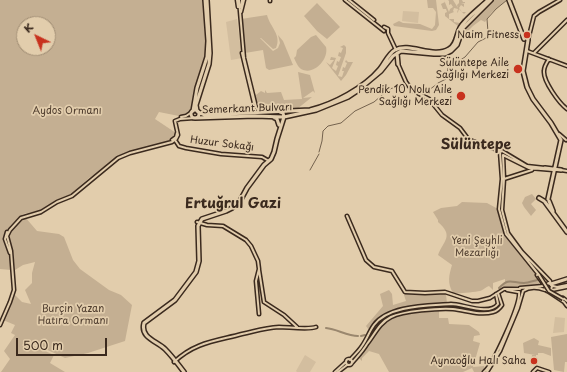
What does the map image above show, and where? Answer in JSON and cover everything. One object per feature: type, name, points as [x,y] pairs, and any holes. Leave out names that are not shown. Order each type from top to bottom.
[{"type":"main road","name":"Semerkant Bulvarı","points":[[192,111],[197,88],[207,57],[208,41],[206,0]]},
{"type":"main road","name":"Semerkant Bulvarı","points":[[206,0],[210,53],[196,105],[198,112],[205,115],[258,114],[271,117],[292,116],[316,110],[354,93],[381,71],[394,52]]},
{"type":"main road","points":[[394,52],[404,48],[434,52],[447,50],[455,44],[462,26],[488,0]]},
{"type":"main road","points":[[394,52],[404,51],[433,54],[449,52],[456,45],[463,28],[491,0]]},
{"type":"main road","points":[[510,0],[526,40],[527,51],[523,72],[528,92]]},
{"type":"main road","points":[[526,40],[526,51],[522,72],[528,92],[558,133],[560,141],[546,200],[567,231]]},
{"type":"main road","name":"Semerkant Bulvarı","points":[[195,118],[258,114],[315,108],[354,90],[381,68],[394,52]]},
{"type":"main road","points":[[394,52],[398,64]]},
{"type":"main road","points":[[390,59],[393,59],[398,64]]},
{"type":"main road","points":[[537,106],[551,124],[560,141]]},
{"type":"main road","points":[[255,109],[258,114]]},
{"type":"main road","points":[[282,116],[300,110]]},
{"type":"main road","points":[[192,111],[198,112],[198,116],[195,118],[191,116],[192,111]]},
{"type":"main road","points":[[278,112],[282,116]]},
{"type":"main road","points":[[183,372],[164,350],[147,338],[143,330],[143,323],[174,300],[196,272],[199,261],[198,222],[235,206],[240,201],[247,188],[268,161],[273,152],[274,139],[282,116]]},
{"type":"main road","points":[[280,124],[286,118],[292,116]]},
{"type":"main road","points":[[271,117],[276,119],[280,124]]},
{"type":"main road","points":[[546,168],[561,170]]},
{"type":"main road","points":[[552,284],[567,279]]},
{"type":"street","points":[[238,0],[243,60],[255,109]]},
{"type":"street","points":[[239,9],[243,0]]},
{"type":"street","points":[[243,0],[239,16],[245,63],[258,114]]},
{"type":"street","points":[[345,0],[386,31]]},
{"type":"street","points":[[349,0],[384,28],[388,33],[394,52]]},
{"type":"street","points":[[526,40],[530,34],[535,15],[560,0]]},
{"type":"street","points":[[534,53],[567,20]]},
{"type":"street","points":[[527,51],[567,66]]},
{"type":"street","points":[[549,59],[544,72],[548,84],[567,109]]},
{"type":"street","points":[[398,64],[406,82],[412,90],[429,99],[442,115],[460,128],[469,140],[527,166],[546,168]]},
{"type":"street","points":[[174,123],[175,119],[184,117],[192,111]]},
{"type":"street","points":[[174,123],[178,119],[195,118]]},
{"type":"street","points":[[0,325],[14,292],[11,250],[7,238],[10,230],[24,216],[41,212],[74,194],[88,180],[106,168],[114,160],[125,155],[156,147],[174,140],[178,135],[174,123]]},
{"type":"street","points":[[558,133],[566,140]]},
{"type":"street","name":"Huzur Sokağı","points":[[174,140],[178,145],[186,148],[221,154],[258,156],[268,161]]},
{"type":"street","points":[[560,141],[566,140]]},
{"type":"street","points":[[502,154],[526,168],[554,169]]},
{"type":"street","points":[[502,154],[504,179],[499,209],[506,234],[518,251],[550,281],[552,284],[551,290]]},
{"type":"street","points":[[501,200],[502,154]]},
{"type":"street","points":[[504,179],[533,169]]},
{"type":"street","points":[[561,170],[567,171]]},
{"type":"street","points":[[348,216],[366,260],[374,267],[392,271],[405,292],[445,292],[472,301],[483,301],[507,290],[519,290],[542,285],[545,286],[547,283],[567,286]]},
{"type":"street","points":[[198,222],[207,225],[222,226],[246,240],[256,254],[264,302],[287,317],[298,327]]},
{"type":"street","points":[[532,264],[548,288],[563,298],[567,304]]},
{"type":"street","points":[[532,264],[546,290],[567,304]]},
{"type":"street","points":[[259,269],[256,281],[259,314]]},
{"type":"street","points":[[562,286],[559,285],[559,283],[567,279]]},
{"type":"street","points":[[519,290],[523,291],[526,289],[535,288],[551,290],[567,286]]},
{"type":"street","points":[[484,372],[490,366],[499,349],[516,308],[519,290]]},
{"type":"street","points":[[487,372],[500,351],[518,308],[523,291]]},
{"type":"street","points":[[336,372],[350,360],[361,347],[376,323],[389,313],[402,309],[452,304],[468,308],[489,309],[498,304],[497,294]]},
{"type":"street","points":[[336,372],[352,363],[380,325],[390,317],[399,314],[442,309],[485,313],[493,312],[502,305],[497,294]]},
{"type":"street","points":[[259,304],[264,302]]},
{"type":"street","points":[[174,362],[186,352],[205,343],[260,329],[298,327],[309,329],[316,327]]},
{"type":"street","points":[[533,372],[537,368],[549,372]]},
{"type":"shaded area","points":[[403,11],[419,12],[418,23],[402,21]]},
{"type":"shaded area","points":[[237,19],[242,58],[231,60],[226,22]]},
{"type":"shaded area","points":[[555,317],[565,318],[564,332],[553,333]]},
{"type":"shaded area","points":[[305,355],[316,362],[310,372],[297,372],[296,371]]},
{"type":"green space","name":"Aydos Ormanı","points":[[0,0],[203,0],[206,53],[192,107],[189,113],[179,116],[159,112],[155,119],[176,133],[175,137],[172,140],[121,155],[109,162],[102,170],[89,178],[71,194],[56,200],[41,210],[23,214],[11,225],[6,233],[6,239],[10,250],[11,270],[0,269]]},
{"type":"green space","points":[[427,0],[436,0],[439,25],[436,30],[432,31],[394,26],[393,24],[399,21],[403,23],[420,24],[432,29],[435,25],[436,12],[433,8],[428,8]]},
{"type":"green space","points":[[448,0],[453,0],[458,8],[457,5],[459,0],[465,2],[461,4],[464,4],[464,7],[461,5],[459,8],[462,12],[459,9],[457,13],[458,9],[454,8],[454,12],[449,14],[449,19],[454,19],[454,22],[460,23],[463,18],[465,21],[459,27],[445,16],[445,13],[447,12],[446,9],[443,9],[441,4],[445,2],[449,12],[453,7],[451,4],[449,5]]},
{"type":"green space","points":[[493,0],[507,0],[491,13],[485,22],[481,20],[465,34],[465,28]]},
{"type":"green space","points":[[317,3],[340,27],[327,39],[317,31],[304,16]]},
{"type":"green space","points":[[267,15],[277,35],[278,39],[276,48],[273,49],[260,38],[273,51],[278,48],[280,43],[278,35],[283,41],[293,65],[269,70],[266,68],[263,50],[245,53],[241,19]]},
{"type":"green space","points":[[316,35],[326,47],[325,56],[320,65],[306,71],[298,66],[294,58],[297,50],[311,37]]},
{"type":"green space","points":[[344,45],[346,47],[346,53],[338,76],[342,77],[344,71],[342,71],[343,67],[345,68],[347,63],[345,62],[346,60],[348,62],[353,62],[341,81],[326,62],[330,65],[334,60],[330,60],[331,57],[336,58],[332,68],[336,71],[338,66],[336,65],[337,61],[339,62],[341,57],[338,56],[339,52],[341,53],[343,48],[340,47]]},
{"type":"green space","points":[[298,72],[310,75],[315,93],[313,91],[303,98],[312,97],[297,109],[259,111],[254,94],[256,95],[261,91],[265,93],[265,90],[267,93],[281,92],[284,100],[302,99]]},
{"type":"green space","points":[[532,194],[536,199],[531,204],[536,210],[531,216],[522,203],[525,197]]},
{"type":"green space","name":"Yeni Şeyhli Mezarlığı","points":[[462,202],[487,203],[498,209],[505,233],[513,246],[534,270],[539,284],[513,287],[498,291],[505,283],[505,279],[493,283],[493,290],[489,286],[480,291],[453,293],[449,279],[452,265],[438,255],[447,235],[446,231],[438,222],[433,212],[441,208],[457,206]]},
{"type":"green space","name":"Burçin Yazan Hatıra Ormanı","points":[[25,217],[37,231],[59,234],[64,237],[73,260],[80,269],[109,290],[121,295],[132,305],[125,341],[88,353],[65,358],[26,340],[24,344],[27,343],[54,355],[50,363],[65,372],[1,372],[10,359],[4,351],[15,335],[11,333],[15,325],[3,320],[14,294],[22,302],[31,304],[25,290],[32,283],[32,273],[35,262],[23,265],[15,270],[13,251],[9,239],[12,229]]},
{"type":"green space","points":[[389,290],[392,294],[393,305],[406,301],[404,295],[406,293],[416,295],[446,294],[447,304],[395,310],[380,318],[369,330],[366,326],[383,306],[380,294]]},
{"type":"green space","points":[[439,311],[439,318],[448,318],[449,324],[469,325],[479,332],[480,335],[474,336],[473,341],[480,343],[473,367],[484,366],[485,370],[482,372],[474,372],[472,368],[463,372],[389,372],[379,354],[369,351],[362,358],[362,361],[359,358],[379,327],[391,317],[419,312]]},
{"type":"green space","points":[[567,334],[567,362],[565,362],[564,372],[554,370],[551,337]]},
{"type":"green space","points":[[534,338],[539,341],[538,345],[551,348],[551,356],[538,353],[538,355],[536,355],[536,364],[531,364],[532,355],[535,355],[524,353],[523,343]]},
{"type":"waterway","points":[[488,32],[487,19],[507,0]]},
{"type":"waterway","points":[[447,75],[448,68],[465,57],[478,42],[486,38],[488,34]]},
{"type":"waterway","points":[[438,83],[447,77]]},
{"type":"waterway","points":[[425,93],[437,84]]},
{"type":"waterway","points":[[390,89],[395,87],[407,87]]},
{"type":"waterway","points":[[319,152],[323,131],[328,126],[341,123],[355,111],[374,102],[388,90]]},
{"type":"waterway","points":[[310,170],[319,154]]},
{"type":"waterway","points":[[499,288],[505,283],[511,281],[524,283],[537,280]]},
{"type":"waterway","points":[[498,296],[500,303]]},
{"type":"waterway","points":[[448,308],[462,309]]},
{"type":"waterway","points":[[368,338],[381,321],[391,315],[412,311]]},
{"type":"waterway","points":[[468,311],[492,311]]},
{"type":"waterway","points":[[326,328],[358,336]]},
{"type":"waterway","points":[[361,336],[365,335]]},
{"type":"place","name":"Naim Fitness","points":[[527,35]]},
{"type":"place","name":"Sülüntepe Aile Sağlığı Merkezi","points":[[518,69]]},
{"type":"place","name":"Pendik 10 Nolu Aile Sağlığı Merkezi","points":[[461,96]]},
{"type":"place","name":"Aynaoğlu Halı Saha","points":[[534,361]]},
{"type":"district","name":"Sülüntepe","points":[[476,145]]},
{"type":"district","name":"Ertuğrul Gazi","points":[[233,204]]}]
